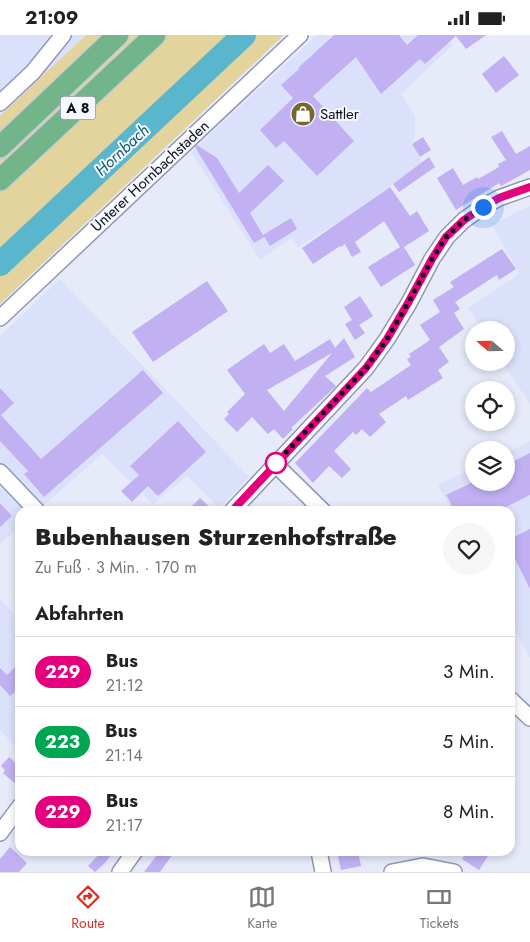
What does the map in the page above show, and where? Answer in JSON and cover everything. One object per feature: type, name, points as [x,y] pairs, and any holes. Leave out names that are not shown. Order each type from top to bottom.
[{"type":"highway","name":"A 8","points":[[0,147],[118,35]]},
{"type":"highway","name":"A 8","points":[[0,180],[155,35]]},
{"type":"street","points":[[0,103],[32,72],[63,35]]},
{"type":"street","name":"Unterer Hornbachstaden","points":[[0,318],[300,35]]},
{"type":"street","points":[[237,506],[366,368],[396,324],[446,237],[464,220],[483,207],[499,198],[530,187]]},
{"type":"street","points":[[275,464],[318,506]]},
{"type":"street","points":[[0,472],[32,506]]},
{"type":"street","points":[[515,704],[530,718]]},
{"type":"street","points":[[0,833],[15,813]]},
{"type":"street","points":[[120,872],[131,856]]},
{"type":"street","points":[[320,856],[323,872]]},
{"type":"street","points":[[392,872],[423,866],[438,867],[454,872]]},
{"type":"shaded area","points":[[0,35],[86,35],[0,116]]},
{"type":"shaded area","points":[[86,35],[284,35],[0,304],[0,116]]},
{"type":"shaded area","points":[[317,35],[445,35],[453,45],[401,94],[415,116],[415,135],[412,144],[422,163],[339,222],[298,247],[292,237],[260,260],[191,152]]},
{"type":"shaded area","points":[[530,206],[530,404],[508,371],[515,371],[515,321],[476,321],[468,308],[519,274],[492,224]]},
{"type":"shaded area","points":[[60,279],[249,477],[221,506],[217,506],[187,476],[153,504],[102,454],[43,506],[15,506],[15,531],[0,544],[0,336]]},
{"type":"shaded area","points":[[530,441],[530,658],[515,630],[515,506],[449,506],[438,485],[465,472],[465,491],[515,491],[515,448]]},
{"type":"shaded area","points":[[0,598],[15,616],[15,746],[0,730]]},
{"type":"building","points":[[334,35],[399,35],[407,45],[418,35],[486,35],[466,49],[456,36],[425,64],[420,59],[381,94],[356,57],[313,96],[354,141],[317,176],[284,141],[276,148],[260,130],[293,98],[281,85]]},
{"type":"building","points":[[504,56],[519,75],[496,93],[482,74]]},
{"type":"building","points":[[502,131],[516,154],[530,146],[530,170],[501,186],[499,183],[456,210],[437,178],[453,168],[463,185],[499,167],[498,164],[506,160],[491,137]]},
{"type":"building","points":[[423,137],[431,150],[420,157],[412,144]]},
{"type":"building","points":[[197,145],[217,158],[239,193],[268,165],[284,181],[250,213],[264,237],[254,243],[195,147]]},
{"type":"building","points":[[429,157],[435,167],[399,192],[393,184]]},
{"type":"building","points":[[390,187],[410,216],[417,211],[429,231],[404,247],[415,265],[381,287],[368,267],[400,247],[384,221],[355,242],[361,252],[352,257],[345,244],[313,264],[302,248]]},
{"type":"building","points":[[291,218],[297,229],[270,246],[263,235]]},
{"type":"building","points":[[502,249],[516,269],[499,280],[497,275],[455,302],[460,309],[454,313],[464,329],[439,347],[449,362],[438,370],[443,378],[408,400],[406,396],[379,414],[386,422],[370,437],[362,429],[356,435],[353,432],[334,451],[351,469],[342,478],[329,466],[313,483],[295,463],[367,388],[371,392],[411,365],[407,359],[411,357],[409,354],[430,340],[420,325],[440,312],[433,300],[454,287],[450,282]]},
{"type":"building","points":[[207,281],[228,311],[153,362],[132,332]]},
{"type":"building","points":[[360,296],[373,316],[359,325],[365,333],[355,340],[345,324],[352,320],[344,307]]},
{"type":"building","points":[[344,338],[355,357],[325,376],[336,386],[291,428],[293,429],[283,439],[274,429],[268,434],[252,417],[237,432],[224,419],[229,414],[227,412],[245,394],[227,370],[264,344],[270,353],[284,344],[295,361],[330,339],[335,348]],"holes":[[[332,353],[284,411],[267,390]]]},
{"type":"building","points":[[143,370],[163,393],[44,497],[24,474],[28,471],[0,441],[0,388],[14,403],[1,415],[41,459]]},
{"type":"building","points":[[178,421],[206,452],[158,496],[148,486],[132,502],[121,491],[139,475],[130,466]]},
{"type":"building","points":[[530,453],[530,495],[508,506],[452,506],[446,495],[465,486],[465,491],[515,491],[515,460]]},
{"type":"building","points":[[200,498],[209,506],[192,506]]},
{"type":"building","points":[[0,503],[12,516],[0,527]]},
{"type":"building","points":[[530,529],[530,589],[515,559],[515,536]]},
{"type":"building","points":[[15,667],[15,692],[10,696],[0,685],[0,668],[7,675]]},
{"type":"building","points":[[9,757],[15,762],[15,784],[3,773],[5,770],[1,766]]},
{"type":"building","points":[[10,847],[15,852],[15,856],[20,856],[27,863],[19,872],[0,872],[0,859]]},
{"type":"building","points":[[97,856],[110,856],[95,872],[88,866]]},
{"type":"building","points":[[156,856],[171,856],[160,872],[144,872]]},
{"type":"building","points":[[338,856],[359,856],[361,866],[341,870]]},
{"type":"building","points":[[464,856],[488,856],[479,870],[462,859]]},
{"type":"waterway","name":"Hornbach","points":[[0,264],[244,35]]},
{"type":"bus line","name":"229","points":[[237,506],[366,368],[387,339],[446,237],[464,220],[483,207],[499,198],[530,187]]},
{"type":"place","name":"Sattler","points":[[303,114]]},
{"type":"route","points":[[276,463],[366,368],[387,339],[446,237],[464,220],[483,207]]}]
